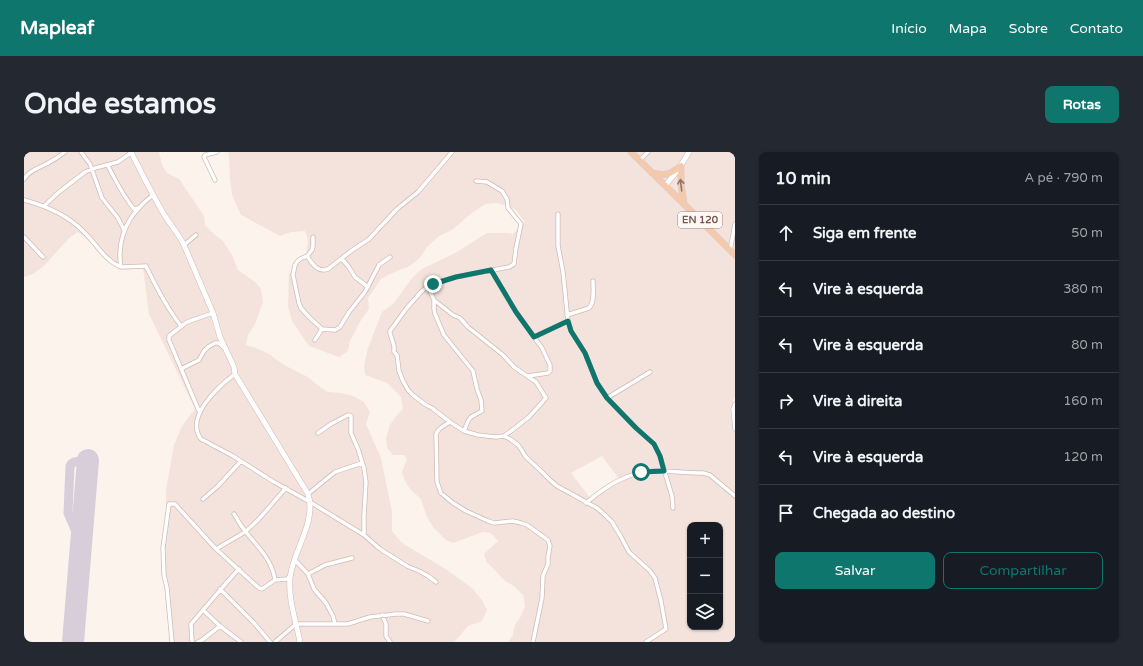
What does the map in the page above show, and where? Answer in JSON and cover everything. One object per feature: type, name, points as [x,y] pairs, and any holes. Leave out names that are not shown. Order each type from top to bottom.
[{"type":"main road","name":"EN 120","points":[[631,152],[735,255]]},
{"type":"main road","points":[[652,173],[667,175],[681,166]]},
{"type":"main road","points":[[681,166],[681,184],[684,204]]},
{"type":"street","points":[[24,179],[34,169],[48,164],[65,152]]},
{"type":"street","points":[[81,152],[90,164],[102,198],[118,218],[124,230]]},
{"type":"street","points":[[44,206],[85,172],[118,162],[132,152],[153,195],[184,245],[212,313],[220,337],[234,366],[235,374],[308,494],[310,502],[307,525],[291,575],[290,596],[300,642]]},
{"type":"street","points":[[216,180],[204,157],[205,155],[217,152]]},
{"type":"street","points":[[307,256],[316,268],[324,271],[328,270],[368,239],[396,209],[418,192],[452,152]]},
{"type":"street","points":[[640,160],[648,152]]},
{"type":"street","points":[[665,186],[681,166],[689,152]]},
{"type":"street","points":[[108,166],[130,204],[134,209],[138,208]]},
{"type":"street","points":[[434,300],[447,311],[460,318],[468,327],[503,354],[514,367],[536,382],[546,398],[529,417],[504,436],[478,436],[464,431],[414,396],[408,390],[399,371],[397,355],[394,352],[394,346],[390,333],[391,329],[407,307],[428,286],[450,279],[511,266],[514,264],[521,224],[508,208],[507,199],[502,191],[487,182],[476,181]]},
{"type":"street","points":[[121,267],[120,251],[124,230],[138,208],[153,195]]},
{"type":"street","points":[[24,200],[60,213],[83,231],[109,260],[121,267],[146,266],[152,280],[171,313],[181,326]]},
{"type":"street","points":[[558,214],[558,246],[563,272],[567,315],[571,331],[585,353],[597,383],[607,398],[654,444],[660,456],[672,496],[673,508]]},
{"type":"street","points":[[730,251],[735,225]]},
{"type":"street","points":[[184,245],[196,235]]},
{"type":"street","points":[[24,237],[43,257]]},
{"type":"street","points":[[313,237],[312,250],[307,256],[297,262],[293,275],[301,308],[322,329],[335,330],[339,328],[368,287],[379,266],[390,257]]},
{"type":"street","points":[[342,259],[355,277],[368,287]]},
{"type":"street","points":[[491,270],[516,312],[542,348],[551,368],[550,371],[544,374],[528,376]]},
{"type":"street","points":[[567,315],[591,306],[593,303],[593,281]]},
{"type":"street","points":[[428,286],[434,300],[434,310],[444,334],[472,371],[481,400],[482,411],[471,417],[464,431]]},
{"type":"street","points":[[199,411],[169,340],[169,336],[187,322],[212,313]]},
{"type":"street","points":[[534,337],[568,321]]},
{"type":"street","points":[[315,340],[322,329]]},
{"type":"street","points":[[181,370],[199,360],[206,348],[215,343],[219,343],[226,350]]},
{"type":"street","points":[[607,398],[650,372]]},
{"type":"street","points":[[235,374],[219,388],[199,411],[196,427],[201,439],[310,502],[364,535],[380,549],[436,582]]},
{"type":"street","points":[[735,404],[733,409],[735,429]]},
{"type":"street","points":[[318,433],[336,421],[348,415],[351,416],[351,433],[358,449],[366,482],[364,535]]},
{"type":"street","points":[[450,422],[438,430],[436,434],[437,482],[442,493],[453,504],[488,521],[498,523],[514,521],[527,525],[548,540],[548,564],[543,576],[542,598],[532,642]]},
{"type":"street","points":[[504,436],[518,445],[525,456],[557,486],[597,508],[605,515],[612,522],[629,552],[650,571],[655,578],[666,629],[646,642]]},
{"type":"street","points":[[203,499],[218,486],[240,461]]},
{"type":"street","points":[[308,494],[335,472],[362,463]]},
{"type":"street","points":[[586,502],[620,479],[641,472],[664,471],[703,473],[710,475],[735,496]]},
{"type":"street","points":[[216,549],[245,532],[258,520],[286,488]]},
{"type":"street","points":[[172,642],[167,588],[164,575],[163,548],[169,504],[175,504],[216,549],[260,589],[275,580],[287,578],[291,575]]},
{"type":"street","points":[[234,514],[245,532],[267,558],[272,567],[275,580]]},
{"type":"street","points":[[308,574],[325,565],[352,558]]},
{"type":"street","points":[[295,560],[308,574],[314,589],[326,603],[333,616],[335,624]]},
{"type":"street","points":[[192,642],[191,624],[239,569]]},
{"type":"street","points":[[220,589],[254,623],[270,642]]},
{"type":"street","points":[[203,610],[220,626],[241,642]]},
{"type":"street","points":[[275,642],[296,624],[348,624],[370,617],[404,614],[428,621]]},
{"type":"street","points":[[382,615],[386,624],[386,636],[390,642]]},
{"type":"street","points":[[198,642],[220,626]]},
{"type":"shaded area","points":[[24,152],[159,152],[162,165],[167,173],[179,179],[204,216],[205,225],[223,241],[232,255],[238,270],[255,282],[261,289],[263,302],[255,324],[248,335],[246,345],[269,354],[284,365],[308,377],[328,392],[353,396],[364,402],[370,412],[366,424],[381,458],[392,512],[392,531],[402,543],[444,568],[472,588],[482,600],[487,610],[482,621],[468,626],[454,642],[170,642],[161,552],[166,516],[166,490],[174,445],[182,426],[195,409],[149,314],[143,268],[122,270],[78,232],[69,238],[44,266],[33,274],[24,277]]},
{"type":"shaded area","points":[[228,152],[735,152],[735,396],[730,409],[732,425],[735,425],[735,642],[508,642],[512,637],[515,625],[525,606],[523,595],[514,586],[505,581],[487,563],[484,554],[498,541],[491,533],[483,532],[453,543],[446,540],[433,527],[427,517],[421,499],[410,489],[405,481],[402,472],[407,459],[404,455],[393,455],[387,448],[386,438],[390,425],[403,409],[401,397],[387,383],[365,375],[364,366],[368,348],[382,312],[393,304],[413,277],[422,269],[457,252],[487,233],[513,234],[524,223],[516,210],[496,203],[486,204],[473,212],[452,230],[439,236],[427,247],[419,259],[408,267],[381,279],[368,298],[369,309],[361,320],[350,341],[348,351],[339,357],[309,346],[292,321],[288,307],[289,274],[306,254],[308,240],[305,231],[291,232],[280,236],[241,215],[232,194]],"holes":[[[602,456],[619,479],[591,499],[571,473]]]},
{"type":"taxiway","points":[[81,547],[80,541],[68,513],[70,466],[74,462],[87,464]]},
{"type":"runway","points":[[73,642],[88,460]]},
{"type":"route","points":[[433,284],[456,277],[491,270],[503,292],[534,337],[568,321],[571,331],[585,353],[601,390],[636,428],[654,444],[660,456],[664,471],[641,472]]}]
